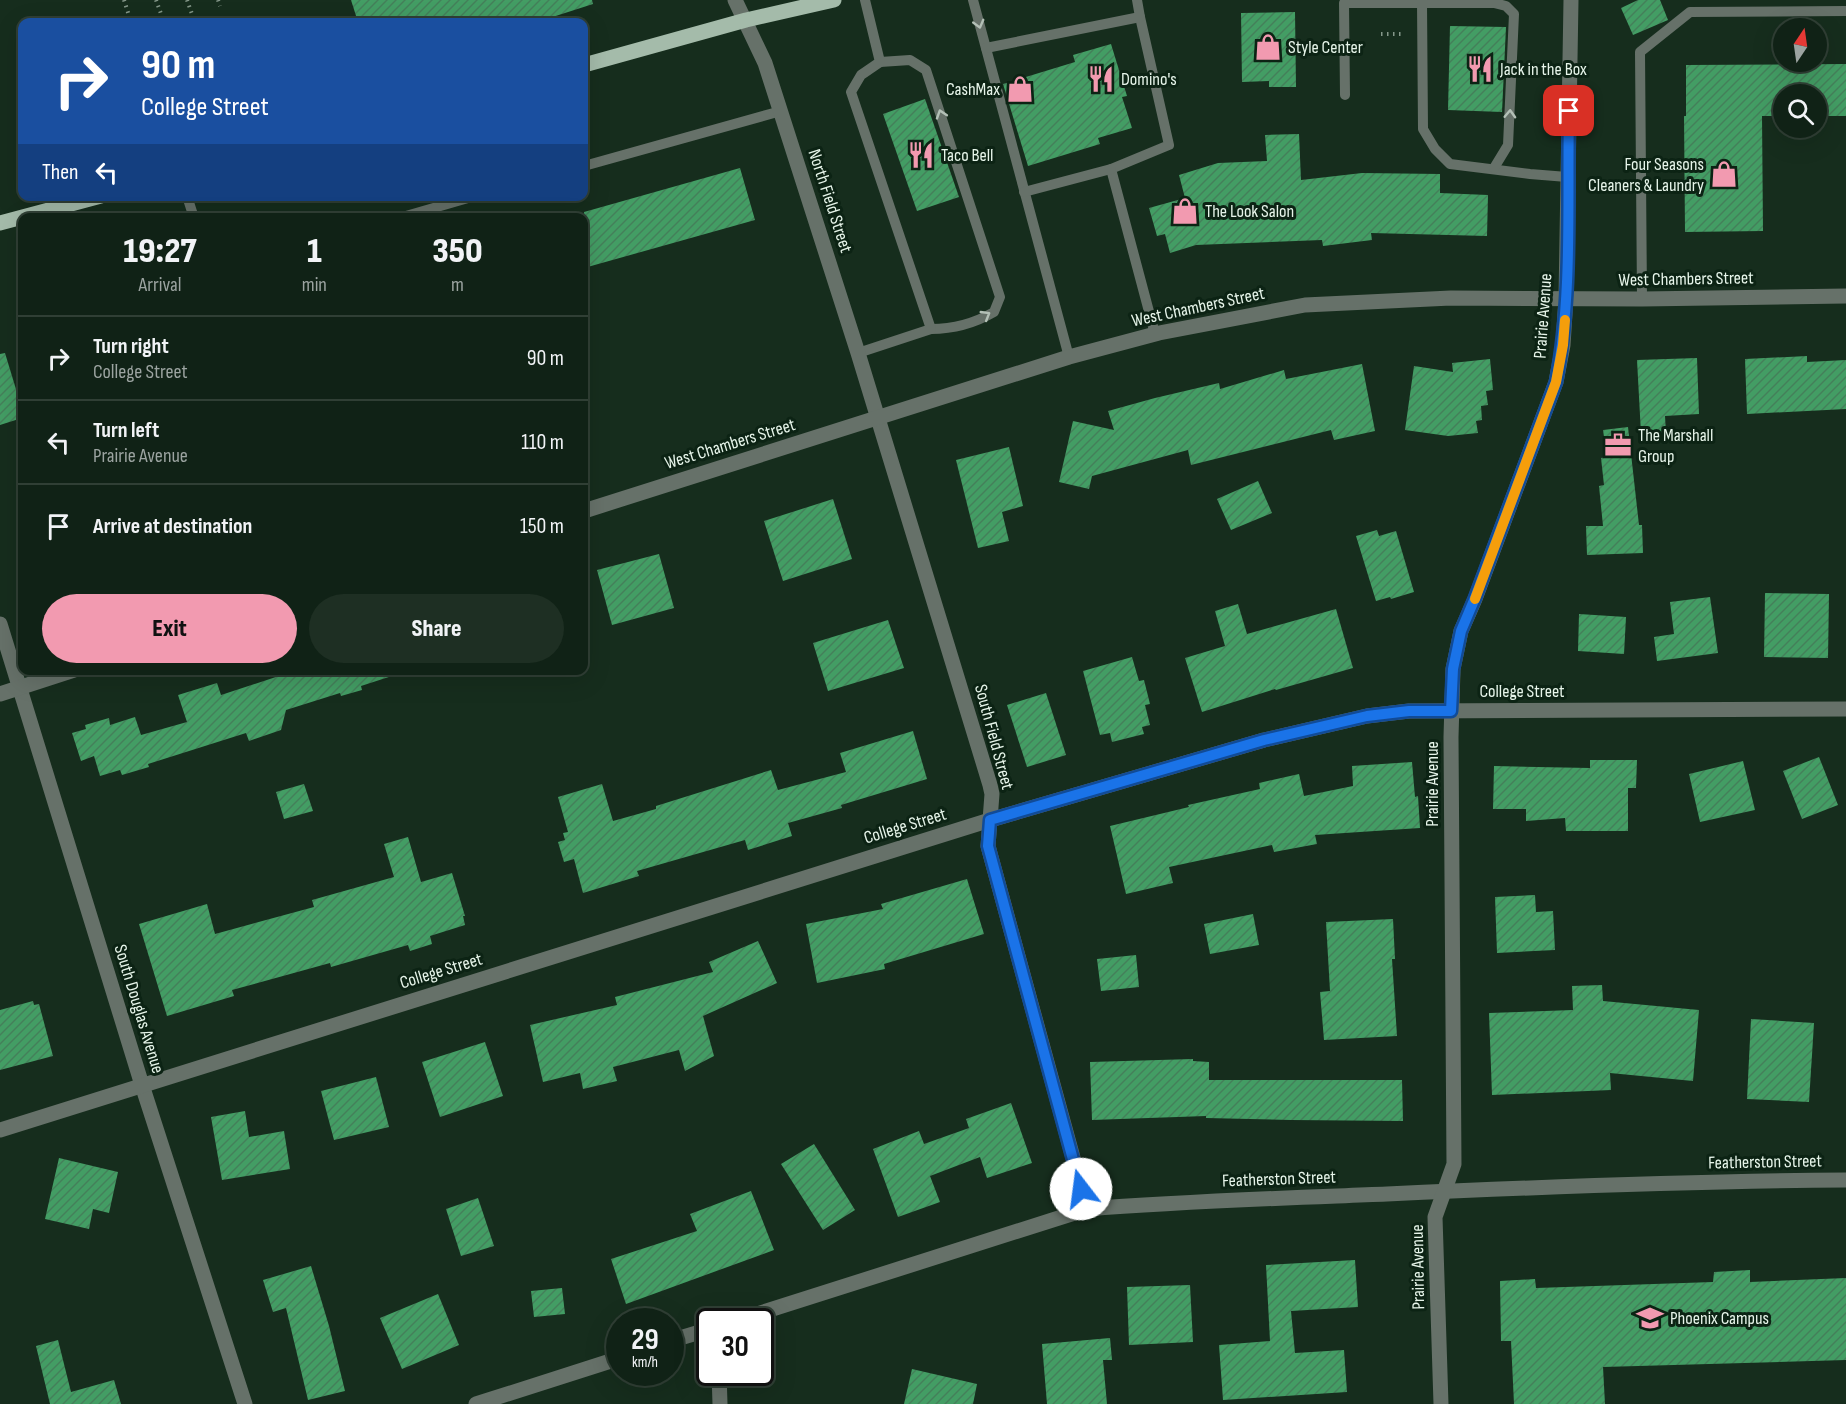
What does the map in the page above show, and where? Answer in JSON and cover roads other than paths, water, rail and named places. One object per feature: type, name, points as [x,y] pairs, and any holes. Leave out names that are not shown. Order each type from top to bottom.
[{"type":"main road","points":[[588,64],[746,20],[834,0]]},
{"type":"main road","points":[[38,213],[82,201]]},
{"type":"main road","points":[[0,223],[18,218]]},
{"type":"street","name":"North Field Street","points":[[735,0],[765,63],[878,418]]},
{"type":"street","name":"Prairie Avenue","points":[[1441,1404],[1435,1217],[1454,1164],[1451,711],[1453,669],[1461,631],[1556,382],[1563,345],[1566,298],[1571,0]]},
{"type":"street","name":"West Chambers Street","points":[[588,510],[1069,357],[1155,334],[1305,305],[1451,298],[1642,299],[1846,296]]},
{"type":"street","name":"South Field Street","points":[[878,418],[990,785],[992,794],[988,846],[1087,1209]]},
{"type":"street","name":"South Douglas Avenue","points":[[0,624],[142,1085],[245,1404]]},
{"type":"street","points":[[0,694],[58,675]]},
{"type":"street","name":"College Street","points":[[0,1130],[990,820],[1264,740],[1367,716],[1409,711],[1846,709]]},
{"type":"street","name":"Featherston Street","points":[[774,1309],[1087,1209],[1716,1181],[1846,1180]]},
{"type":"street","points":[[476,1404],[606,1362]]},
{"type":"street","points":[[719,1386],[720,1404]]},
{"type":"lane","points":[[865,0],[880,62]]},
{"type":"lane","points":[[973,0],[1069,357]]},
{"type":"lane","points":[[1024,192],[1111,169],[1169,145],[1137,0]]},
{"type":"lane","points":[[1345,95],[1344,2],[1460,2],[1494,3],[1506,6],[1514,14],[1508,145],[1494,168]]},
{"type":"lane","points":[[1416,2],[1424,129],[1435,149],[1450,164],[1568,177]]},
{"type":"lane","points":[[1642,299],[1641,52],[1690,12],[1846,12]]},
{"type":"lane","points":[[986,48],[1140,17]]},
{"type":"lane","points":[[858,353],[931,329],[948,329],[982,319],[994,312],[1000,297],[926,70],[910,60],[880,62],[861,75],[851,92],[931,329]]},
{"type":"lane","points":[[588,165],[780,111]]},
{"type":"lane","points":[[1111,169],[1155,334]]},
{"type":"lane","points":[[416,213],[458,201]]},
{"type":"place","name":"Style Center","points":[[1268,47]]},
{"type":"place","name":"Jack in the Box","points":[[1480,69]]},
{"type":"place","name":"Domino's","points":[[1101,79]]},
{"type":"place","name":"CashMax","points":[[1020,89]]},
{"type":"place","name":"Taco Bell","points":[[921,155]]},
{"type":"place","name":"Four Seasons Cleaners & Laundry","points":[[1724,174]]},
{"type":"place","name":"The Look Salon","points":[[1185,211]]},
{"type":"place","name":"The Marshall Group","points":[[1618,445]]},
{"type":"place","name":"Phoenix Campus","points":[[1650,1318]]}]
